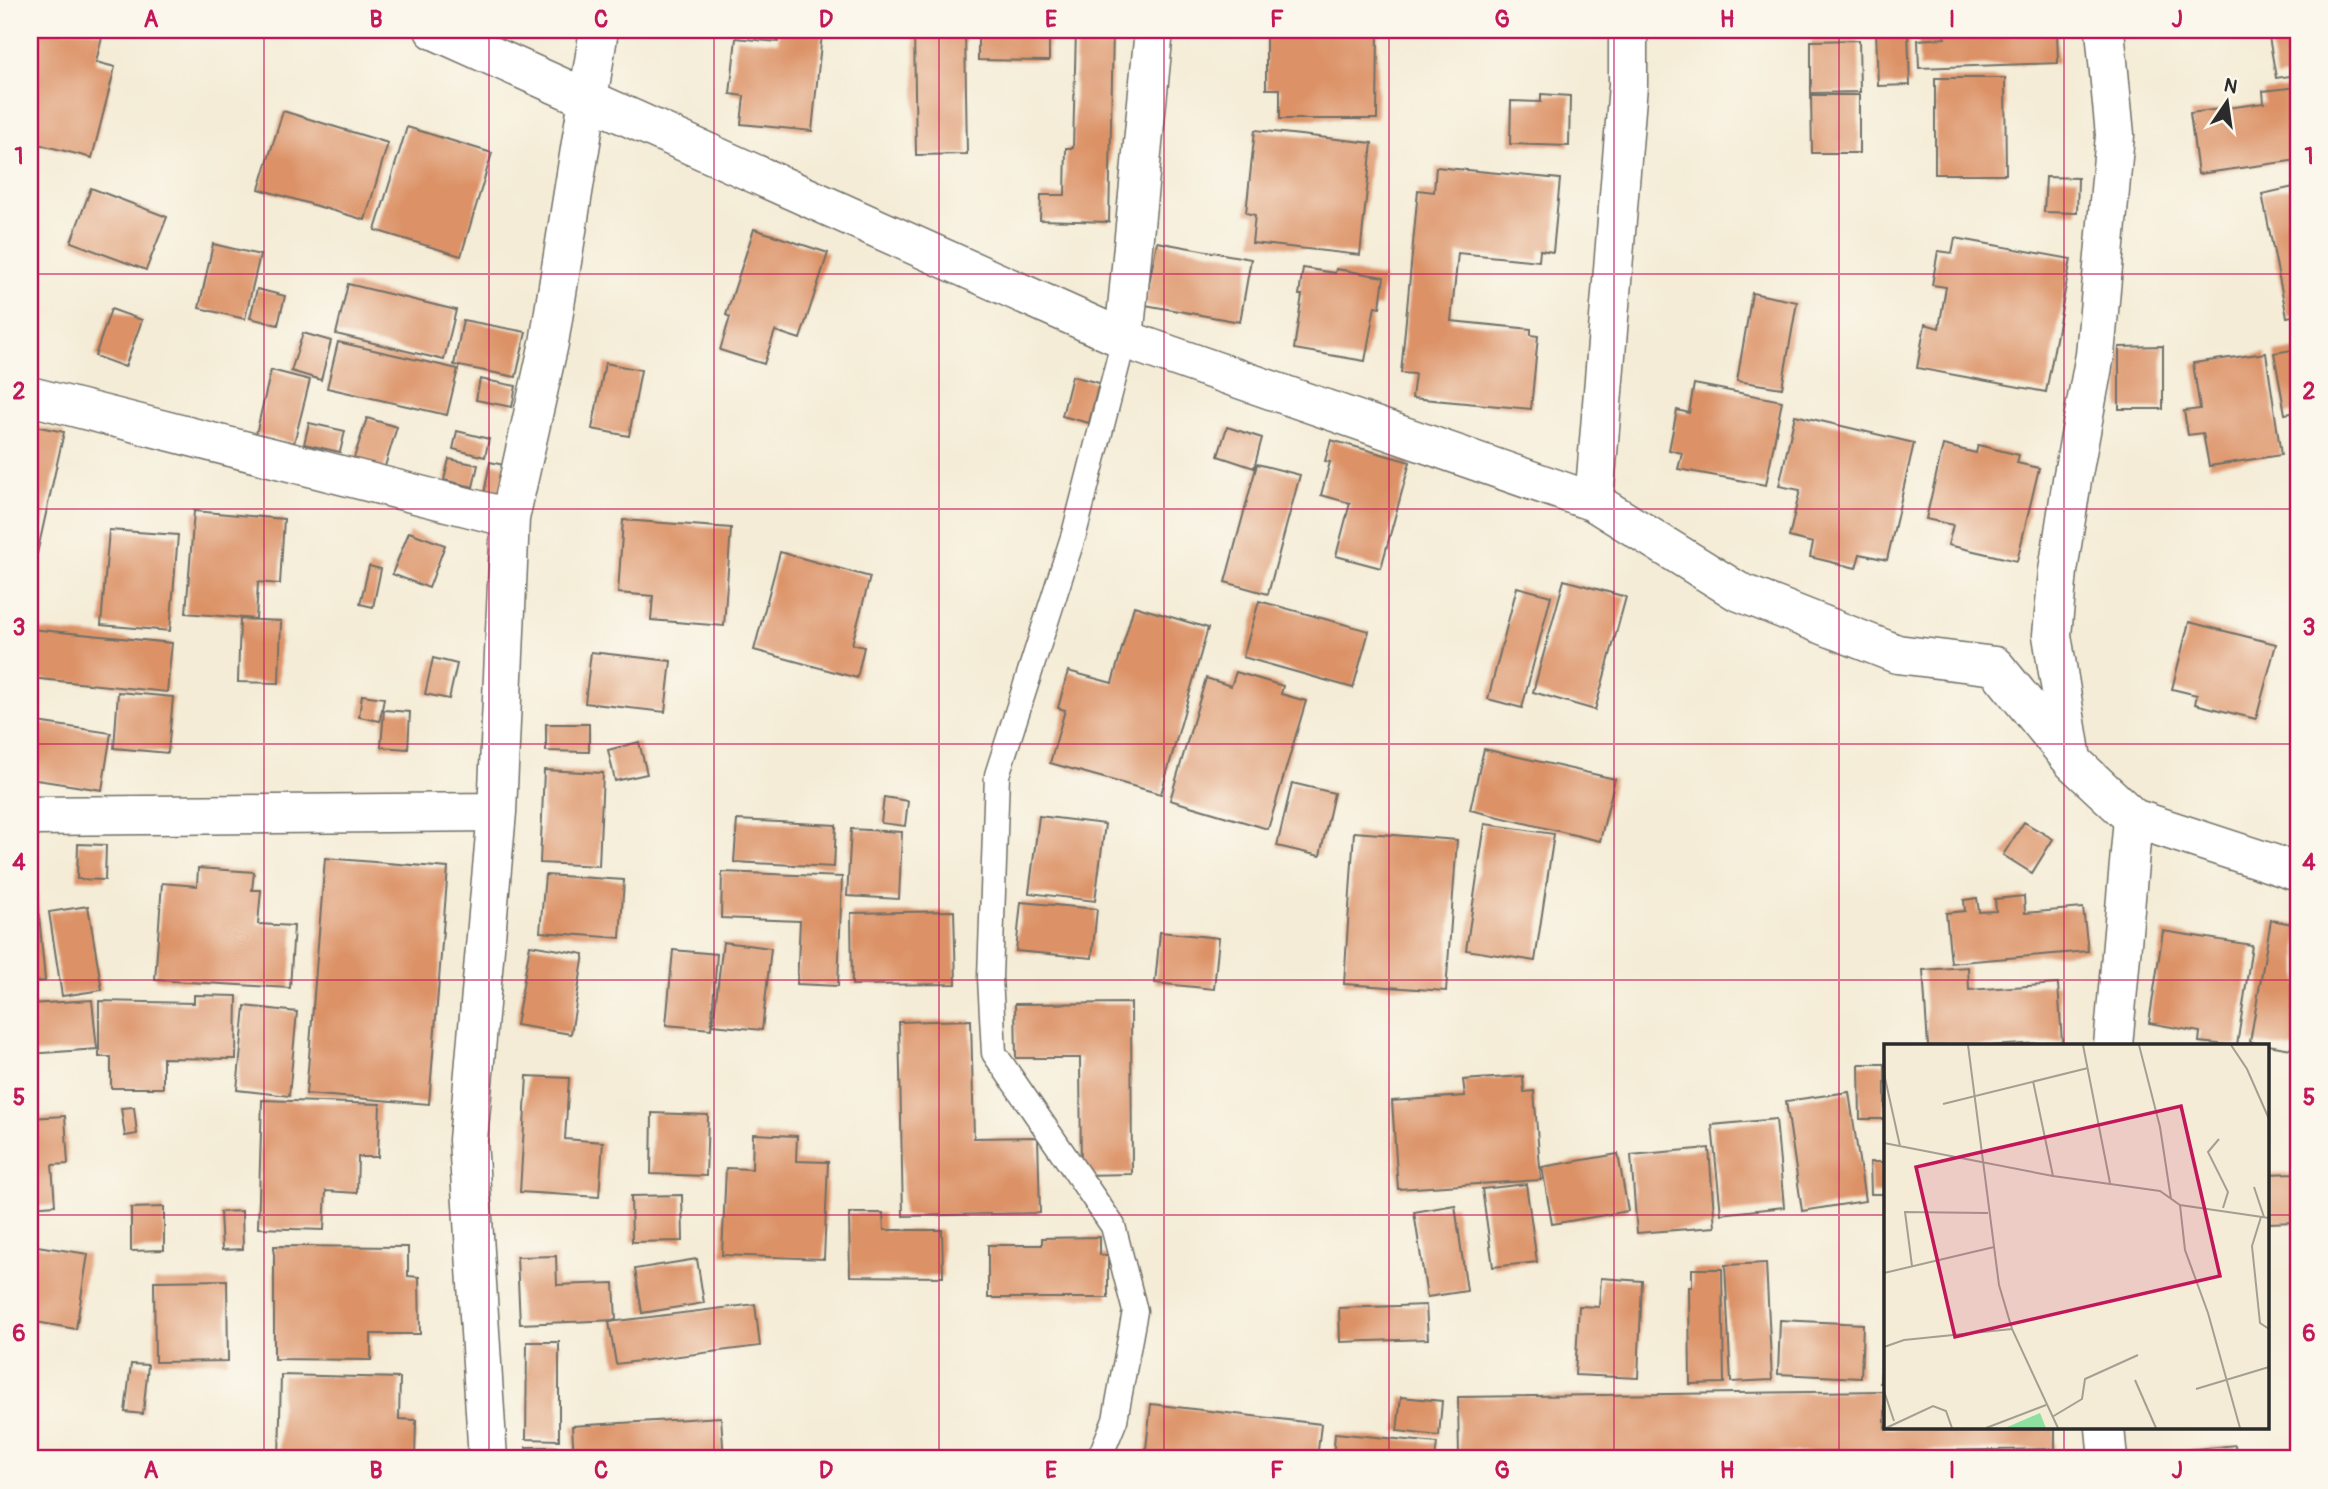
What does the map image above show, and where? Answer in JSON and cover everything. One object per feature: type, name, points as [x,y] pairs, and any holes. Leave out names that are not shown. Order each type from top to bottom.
[{"type":"street","points":[[434,30],[1124,339],[1594,502],[1737,591],[1897,654],[1995,666],[2073,762],[2133,818],[2298,872]]},
{"type":"street","points":[[488,1459],[467,1140],[497,812],[510,518],[549,343],[600,30]]},
{"type":"street","points":[[1124,339],[1154,30]]},
{"type":"street","points":[[1594,502],[1628,85],[1629,30]]},
{"type":"street","points":[[2073,762],[2052,635],[2058,571],[2095,355],[2115,135],[2105,30]]},
{"type":"street","points":[[30,396],[510,518]]},
{"type":"street","points":[[30,816],[497,812]]},
{"type":"street","points":[[2113,1044],[2133,818]]},
{"type":"street","points":[[2105,1430],[2108,1459]]},
{"type":"lane","points":[[1099,1459],[1115,1420],[1135,1311],[1113,1226],[994,1053],[990,977],[997,775],[1074,534],[1124,339]]},
{"type":"building","points":[[30,30],[89,30],[103,33],[96,62],[115,67],[92,158],[30,142]]},
{"type":"building","points":[[779,30],[822,34],[812,131],[741,124],[744,96],[730,94],[736,38],[778,42]]},
{"type":"building","points":[[914,30],[965,30],[967,154],[916,155]]},
{"type":"building","points":[[978,30],[1049,30],[1049,61],[978,60]]},
{"type":"building","points":[[1076,30],[1113,30],[1109,222],[1040,220],[1041,195],[1065,195],[1066,148],[1073,148]]},
{"type":"building","points":[[1266,30],[1378,30],[1377,119],[1280,119],[1280,89],[1266,89]]},
{"type":"building","points":[[1876,30],[1908,30],[1910,85],[1878,86]]},
{"type":"building","points":[[1945,30],[2057,30],[2058,63],[1919,68],[1918,40],[1945,38]]},
{"type":"building","points":[[2298,30],[2298,75],[2276,78],[2268,31]]},
{"type":"building","points":[[1859,40],[1860,92],[1811,93],[1811,41]]},
{"type":"building","points":[[1935,78],[2005,78],[2006,174],[1935,174]]},
{"type":"building","points":[[2298,87],[2298,160],[2198,174],[2190,113],[2264,103],[2263,91]]},
{"type":"building","points":[[1541,94],[1570,96],[1569,146],[1510,144],[1511,101],[1541,102]]},
{"type":"building","points":[[1811,95],[1859,95],[1859,153],[1812,153]]},
{"type":"building","points":[[283,111],[388,143],[365,220],[259,189]]},
{"type":"building","points":[[407,127],[492,153],[461,256],[375,230]]},
{"type":"building","points":[[1255,130],[1372,143],[1360,255],[1252,243],[1255,215],[1246,213]]},
{"type":"building","points":[[1436,167],[1560,179],[1553,252],[1540,250],[1539,261],[1458,253],[1451,321],[1531,329],[1531,335],[1538,336],[1531,409],[1412,398],[1415,374],[1401,373],[1418,190],[1434,192]]},
{"type":"building","points":[[2046,177],[2078,178],[2077,213],[2044,212]]},
{"type":"building","points":[[2298,186],[2298,315],[2287,317],[2262,194]]},
{"type":"building","points":[[91,188],[167,217],[146,270],[71,242]]},
{"type":"building","points":[[754,229],[828,253],[800,339],[775,331],[764,364],[720,350],[730,317],[726,315]]},
{"type":"building","points":[[1955,238],[2071,259],[2046,392],[1917,368],[1925,324],[1939,328],[1946,287],[1932,285],[1938,251],[1952,253]]},
{"type":"building","points":[[1157,242],[1251,259],[1240,322],[1145,305]]},
{"type":"building","points":[[213,244],[260,255],[245,319],[199,308]]},
{"type":"building","points":[[1303,268],[1335,273],[1336,269],[1384,277],[1380,307],[1375,306],[1365,361],[1294,349]]},
{"type":"building","points":[[348,284],[456,310],[444,360],[336,334]]},
{"type":"building","points":[[257,289],[285,296],[278,325],[250,318]]},
{"type":"building","points":[[1752,293],[1797,302],[1782,388],[1737,381]]},
{"type":"building","points":[[111,309],[142,320],[125,367],[95,356]]},
{"type":"building","points":[[463,320],[526,332],[516,377],[454,365]]},
{"type":"building","points":[[303,333],[331,341],[321,380],[291,371]]},
{"type":"building","points":[[338,342],[458,369],[447,415],[327,388]]},
{"type":"building","points":[[2163,346],[2163,409],[2119,409],[2119,347]]},
{"type":"building","points":[[2298,349],[2298,412],[2285,414],[2274,353]]},
{"type":"building","points":[[2266,353],[2281,455],[2209,466],[2203,433],[2188,435],[2184,411],[2200,409],[2193,363]]},
{"type":"building","points":[[605,363],[641,370],[629,436],[592,429]]},
{"type":"building","points":[[271,370],[310,380],[294,443],[256,434]]},
{"type":"building","points":[[1072,376],[1099,383],[1089,423],[1062,416]]},
{"type":"building","points":[[480,379],[516,386],[512,407],[476,400]]},
{"type":"building","points":[[1694,384],[1782,401],[1766,485],[1678,469],[1682,453],[1669,450],[1677,410],[1689,413]]},
{"type":"building","points":[[1795,415],[1914,443],[1887,560],[1860,554],[1856,568],[1810,557],[1813,543],[1789,537],[1800,490],[1779,486]]},
{"type":"building","points":[[367,418],[397,427],[382,476],[351,467]]},
{"type":"building","points":[[309,423],[345,431],[340,452],[304,444]]},
{"type":"building","points":[[30,425],[64,432],[37,554],[30,553]]},
{"type":"building","points":[[1227,427],[1262,438],[1254,468],[1218,456]]},
{"type":"building","points":[[457,431],[489,439],[485,457],[453,449]]},
{"type":"building","points":[[1331,440],[1410,462],[1381,568],[1336,556],[1350,503],[1321,495],[1330,462],[1325,461]]},
{"type":"building","points":[[1943,445],[1976,453],[1978,445],[2019,455],[2017,463],[2039,468],[2017,561],[1948,545],[1953,525],[1926,519]]},
{"type":"building","points":[[449,459],[478,465],[473,487],[444,480]]},
{"type":"building","points":[[490,462],[513,467],[507,499],[484,494]]},
{"type":"building","points":[[1257,464],[1300,475],[1268,594],[1225,582]]},
{"type":"building","points":[[194,511],[284,519],[280,584],[258,582],[256,619],[186,613]]},
{"type":"building","points":[[623,520],[731,528],[724,626],[651,620],[653,596],[618,593]]},
{"type":"building","points":[[109,530],[178,535],[170,631],[101,625]]},
{"type":"building","points":[[409,532],[445,545],[429,588],[392,574]]},
{"type":"building","points":[[2294,538],[2298,538],[2298,608],[2294,608]]},
{"type":"building","points":[[780,552],[870,577],[852,644],[864,647],[857,678],[754,650]]},
{"type":"building","points":[[369,566],[381,569],[373,607],[360,604]]},
{"type":"building","points":[[1564,580],[1626,597],[1595,710],[1533,692]]},
{"type":"building","points":[[1517,587],[1551,596],[1522,708],[1488,699]]},
{"type":"building","points":[[1259,601],[1369,631],[1353,688],[1243,657]]},
{"type":"building","points":[[1134,606],[1208,628],[1161,794],[1050,763],[1065,710],[1058,708],[1068,671],[1112,683]]},
{"type":"building","points":[[240,619],[281,621],[279,683],[238,682]]},
{"type":"building","points":[[2189,622],[2276,644],[2256,719],[2195,704],[2197,695],[2172,689]]},
{"type":"building","points":[[30,629],[172,643],[167,692],[30,678]]},
{"type":"building","points":[[591,652],[671,661],[665,712],[585,703]]},
{"type":"building","points":[[433,658],[457,664],[449,699],[425,694]]},
{"type":"building","points":[[1236,672],[1283,686],[1281,694],[1306,701],[1268,829],[1170,800],[1206,678],[1231,686]]},
{"type":"building","points":[[118,692],[173,697],[168,753],[114,748]]},
{"type":"building","points":[[362,695],[384,698],[380,721],[359,717]]},
{"type":"building","points":[[384,710],[410,712],[408,749],[381,747]]},
{"type":"building","points":[[30,721],[111,733],[102,790],[30,779]]},
{"type":"building","points":[[546,724],[589,724],[589,752],[546,751]]},
{"type":"building","points":[[639,742],[647,774],[615,781],[608,750]]},
{"type":"building","points":[[1484,749],[1615,779],[1600,841],[1470,810]]},
{"type":"building","points":[[544,770],[603,773],[599,866],[540,863]]},
{"type":"building","points":[[1292,783],[1334,793],[1320,856],[1277,846]]},
{"type":"building","points":[[884,797],[908,801],[905,826],[881,823]]},
{"type":"building","points":[[1039,816],[1105,824],[1095,901],[1029,893]]},
{"type":"building","points":[[737,820],[836,825],[834,867],[734,862]]},
{"type":"building","points":[[2024,822],[2053,839],[2032,873],[2003,855]]},
{"type":"building","points":[[1485,824],[1554,834],[1535,961],[1466,950]]},
{"type":"building","points":[[851,829],[902,832],[899,899],[847,896]]},
{"type":"building","points":[[1354,832],[1457,840],[1446,991],[1344,984]]},
{"type":"building","points":[[78,844],[106,845],[105,880],[77,879]]},
{"type":"building","points":[[325,858],[448,868],[429,1104],[306,1094]]},
{"type":"building","points":[[198,868],[254,872],[252,890],[261,890],[258,924],[294,926],[290,988],[155,980],[162,883],[197,886]]},
{"type":"building","points":[[35,870],[45,981],[30,982],[30,871]]},
{"type":"building","points":[[722,872],[842,877],[838,986],[797,984],[800,921],[721,918]]},
{"type":"building","points":[[545,875],[624,880],[620,938],[540,932]]},
{"type":"building","points":[[2024,896],[2025,913],[2083,908],[2088,951],[1951,963],[1946,913],[1965,911],[1964,900],[1977,898],[1979,912],[1996,911],[1995,899]]},
{"type":"building","points":[[1021,902],[1097,909],[1092,958],[1016,951]]},
{"type":"building","points":[[88,906],[102,990],[62,996],[49,912]]},
{"type":"building","points":[[954,911],[956,984],[852,985],[851,913]]},
{"type":"building","points":[[2271,920],[2298,925],[2298,1050],[2250,1042]]},
{"type":"building","points":[[2163,931],[2252,945],[2237,1044],[2199,1042],[2200,1032],[2149,1023]]},
{"type":"building","points":[[1160,932],[1219,938],[1214,989],[1155,983]]},
{"type":"building","points":[[723,942],[771,948],[762,1030],[713,1025]]},
{"type":"building","points":[[530,945],[584,954],[571,1034],[516,1025]]},
{"type":"building","points":[[673,950],[717,954],[711,1029],[666,1025]]},
{"type":"building","points":[[1968,967],[1969,990],[2058,984],[2062,1042],[1928,1044],[1923,970]]},
{"type":"building","points":[[194,995],[237,996],[236,1059],[163,1058],[163,1088],[111,1088],[111,1057],[99,1057],[99,1001],[194,1003]]},
{"type":"building","points":[[92,1000],[97,1049],[30,1054],[30,1004]]},
{"type":"building","points":[[1131,1003],[1132,1174],[1081,1175],[1080,1058],[1016,1058],[1015,1004]]},
{"type":"building","points":[[245,1006],[297,1012],[289,1096],[237,1090]]},
{"type":"building","points":[[971,1020],[974,1138],[1038,1137],[1040,1213],[903,1216],[899,1022]]},
{"type":"building","points":[[1859,1064],[1884,1064],[1884,1119],[1860,1119]]},
{"type":"building","points":[[527,1076],[569,1078],[565,1139],[603,1142],[599,1197],[520,1192]]},
{"type":"building","points":[[1523,1076],[1524,1092],[1534,1091],[1541,1180],[1398,1189],[1392,1101],[1465,1096],[1463,1080]]},
{"type":"building","points":[[1849,1092],[1865,1201],[1802,1211],[1786,1101]]},
{"type":"building","points":[[262,1100],[380,1104],[378,1157],[358,1157],[357,1193],[326,1191],[324,1230],[258,1228]]},
{"type":"building","points":[[134,1107],[137,1134],[125,1136],[121,1108]]},
{"type":"building","points":[[652,1113],[708,1115],[706,1176],[651,1174]]},
{"type":"building","points":[[65,1116],[68,1164],[52,1165],[55,1205],[30,1207],[30,1118]]},
{"type":"building","points":[[1776,1119],[1784,1207],[1721,1214],[1712,1125]]},
{"type":"building","points":[[753,1134],[797,1136],[796,1161],[828,1162],[824,1259],[722,1255],[726,1168],[752,1169]]},
{"type":"building","points":[[1709,1148],[1715,1227],[1637,1233],[1631,1155]]},
{"type":"building","points":[[1618,1154],[1628,1211],[1552,1224],[1542,1167]]},
{"type":"building","points":[[1870,1162],[1884,1162],[1884,1194],[1871,1194]]},
{"type":"building","points":[[2298,1173],[2298,1222],[2268,1223],[2268,1174]]},
{"type":"building","points":[[1526,1184],[1537,1262],[1493,1267],[1482,1189]]},
{"type":"building","points":[[682,1195],[683,1241],[632,1242],[631,1196]]},
{"type":"building","points":[[1455,1205],[1467,1291],[1427,1297],[1414,1212]]},
{"type":"building","points":[[164,1207],[164,1250],[131,1251],[131,1208]]},
{"type":"building","points":[[242,1211],[243,1249],[222,1250],[220,1212]]},
{"type":"building","points":[[849,1213],[883,1213],[884,1230],[942,1230],[943,1277],[850,1276]]},
{"type":"building","points":[[1100,1237],[1100,1255],[1108,1255],[1108,1298],[988,1298],[988,1245],[1042,1245],[1042,1238]]},
{"type":"building","points":[[31,1245],[88,1254],[76,1329],[30,1321]]},
{"type":"building","points":[[274,1246],[408,1247],[408,1276],[419,1277],[420,1334],[371,1334],[371,1360],[274,1359]]},
{"type":"building","points":[[556,1256],[557,1285],[614,1283],[616,1320],[520,1324],[517,1257]]},
{"type":"building","points":[[697,1259],[704,1303],[642,1313],[635,1269]]},
{"type":"building","points":[[1766,1263],[1772,1380],[1731,1382],[1725,1265]]},
{"type":"building","points":[[1692,1269],[1722,1269],[1724,1383],[1690,1384],[1689,1287],[1692,1287]]},
{"type":"building","points":[[1601,1278],[1642,1281],[1638,1378],[1575,1375],[1579,1306],[1599,1307]]},
{"type":"building","points":[[227,1280],[228,1361],[155,1362],[154,1281]]},
{"type":"building","points":[[755,1304],[760,1346],[616,1364],[609,1322]]},
{"type":"building","points":[[1426,1305],[1428,1339],[1340,1342],[1339,1308]]},
{"type":"building","points":[[1780,1320],[1863,1324],[1861,1378],[1778,1374]]},
{"type":"building","points":[[527,1342],[559,1342],[559,1440],[526,1439]]},
{"type":"building","points":[[1882,1349],[1884,1349],[1884,1383],[1880,1383]]},
{"type":"building","points":[[131,1364],[148,1365],[143,1414],[125,1412]]},
{"type":"building","points":[[281,1375],[400,1378],[399,1419],[416,1420],[415,1459],[279,1459]]},
{"type":"building","points":[[1884,1391],[1884,1430],[2055,1430],[2055,1449],[1459,1458],[1458,1397]]},
{"type":"building","points":[[1401,1397],[1442,1401],[1439,1436],[1397,1431]]},
{"type":"building","points":[[1151,1404],[1321,1424],[1317,1459],[1145,1458]]},
{"type":"building","points":[[721,1417],[724,1459],[574,1459],[572,1426]]},
{"type":"building","points":[[1335,1433],[1437,1443],[1435,1459],[1333,1459]]},
{"type":"building","points":[[2235,1445],[2237,1459],[2170,1459],[2169,1452]]},
{"type":"building","points":[[526,1447],[557,1447],[557,1459],[527,1459]]}]
